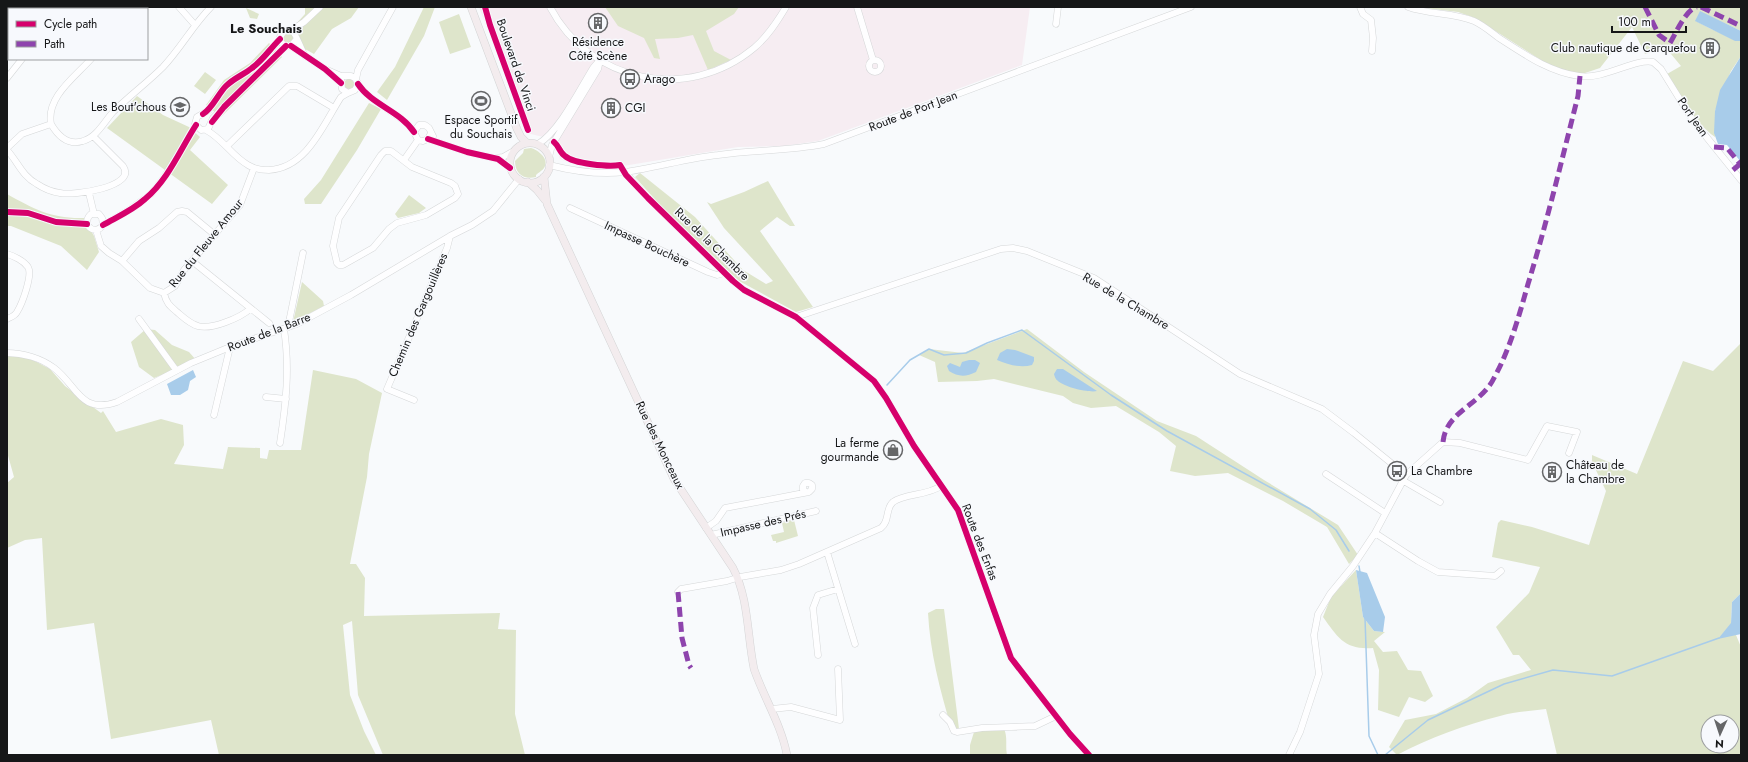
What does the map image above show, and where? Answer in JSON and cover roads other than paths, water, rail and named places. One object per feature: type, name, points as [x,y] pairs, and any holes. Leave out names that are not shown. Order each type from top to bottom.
[{"type":"main road","name":"Boulevard de Vinci","points":[[471,7],[517,128],[527,143]]},
{"type":"main road","name":"Boulevard de Vinci","points":[[515,150],[518,138],[517,128]]},
{"type":"main road","points":[[527,143],[538,144],[545,150],[549,157],[550,165],[544,177],[537,181],[528,182],[519,179],[513,174],[510,168],[510,161],[515,150],[527,143]]},
{"type":"main road","name":"Rue des Monceaux","points":[[544,177],[544,188],[547,204]]},
{"type":"main road","name":"Rue des Monceaux","points":[[528,182],[537,190],[547,204],[674,479],[738,578],[743,592],[754,669],[772,709],[787,755]]},
{"type":"street","points":[[179,7],[195,25]]},
{"type":"street","points":[[90,60],[55,99],[51,112],[51,124],[61,138],[71,142],[82,142],[93,136],[110,115],[128,97],[139,91],[163,67],[183,44],[195,25],[211,7]]},
{"type":"street","points":[[188,141],[207,127],[224,107],[289,46],[304,22],[320,7]]},
{"type":"street","points":[[351,92],[353,79],[393,7]]},
{"type":"street","points":[[550,7],[555,17],[576,43],[600,60],[629,74],[654,79],[679,79],[705,74],[726,67],[755,47],[777,22],[786,7]]},
{"type":"street","points":[[857,7],[873,60]]},
{"type":"street","points":[[1056,24],[1058,7]]},
{"type":"street","name":"Route de Port Jean","points":[[550,165],[603,173],[625,172],[716,155],[802,148],[824,144],[1191,7]]},
{"type":"street","points":[[1360,7],[1363,14],[1371,20],[1373,38],[1372,51]]},
{"type":"street","name":"Port Jean","points":[[1408,7],[1424,12],[1463,17],[1475,22],[1545,66],[1566,74],[1597,76],[1648,61],[1657,65],[1692,119],[1741,180]]},
{"type":"street","points":[[103,225],[102,218],[98,214],[89,216],[87,224],[91,230],[96,230],[138,205],[151,194],[163,179],[188,141],[196,125],[196,119],[209,110],[221,91],[233,79],[251,69],[263,59],[280,39],[281,34],[284,31],[295,35],[305,56]]},
{"type":"street","points":[[280,39],[282,44],[289,46],[325,70],[341,86],[351,92],[370,97]]},
{"type":"street","points":[[7,78],[21,60]]},
{"type":"street","points":[[538,144],[548,138],[554,130],[592,68],[600,60]]},
{"type":"street","points":[[549,157],[552,145],[598,69],[600,60]]},
{"type":"street","points":[[325,70],[353,79],[370,97],[404,120],[419,125],[423,124],[428,126],[431,133],[442,144]]},
{"type":"street","points":[[341,86],[353,79]]},
{"type":"street","points":[[227,146],[289,86],[297,86],[334,108]]},
{"type":"street","points":[[341,86],[341,97]]},
{"type":"street","points":[[196,125],[207,127],[240,159],[254,168],[275,170],[298,160],[311,146],[341,97],[351,92]]},
{"type":"street","points":[[203,114],[208,116],[207,127]]},
{"type":"street","points":[[404,120],[414,132],[418,140],[428,140],[491,158],[502,162],[510,168]]},
{"type":"street","points":[[51,124],[22,134],[7,149],[23,173],[38,184],[60,194],[89,193],[115,183],[126,174],[126,169],[93,136]]},
{"type":"street","points":[[414,132],[419,125]]},
{"type":"street","points":[[428,140],[431,133]]},
{"type":"street","points":[[404,160],[418,140]]},
{"type":"street","points":[[491,158],[502,158],[515,150]]},
{"type":"street","points":[[386,151],[391,151],[404,160],[412,167],[455,186],[458,194],[455,198],[426,215],[398,223],[389,229],[373,248],[340,265],[337,263],[333,246],[339,218],[342,213],[381,155],[386,151]]},
{"type":"street","name":"Rue du Fleuve Amour","points":[[96,230],[101,246],[122,261],[150,288],[164,293],[175,286],[184,270],[240,205],[254,168]]},
{"type":"street","name":"Rue de la Chambre","points":[[625,172],[648,198],[724,273],[744,290],[796,317],[1001,250],[1013,248],[1027,251],[1094,278],[1240,374],[1322,410],[1354,433],[1404,477],[1440,502]]},
{"type":"street","name":"Route de la Barre","points":[[7,353],[33,356],[54,368],[88,402],[98,406],[107,406],[176,370],[230,347],[286,328],[351,295],[450,236],[472,225],[492,211],[519,179]]},
{"type":"street","points":[[89,193],[94,214]]},
{"type":"street","name":"Impasse Bouchère","points":[[570,208],[708,272],[717,275],[724,273]]},
{"type":"street","points":[[7,212],[28,213],[56,222],[87,224]]},
{"type":"street","points":[[122,261],[139,241],[159,228],[177,212],[187,212],[215,235]]},
{"type":"street","points":[[102,218],[119,215]]},
{"type":"street","name":"Chemin des Gargouillères","points":[[414,400],[387,389],[447,248],[450,236]]},
{"type":"street","points":[[7,254],[28,266],[30,273],[17,312],[12,317],[7,319]]},
{"type":"street","points":[[280,443],[286,399],[288,368],[286,328],[303,254]]},
{"type":"street","points":[[192,261],[269,323]]},
{"type":"street","points":[[164,293],[167,304],[189,322],[198,326],[212,326],[242,316],[250,309]]},
{"type":"street","name":"Route des Enfas","points":[[796,317],[874,381],[886,398],[914,446],[958,510],[1008,652],[1018,668],[1070,734],[1089,755]]},
{"type":"street","points":[[139,319],[176,370]]},
{"type":"street","points":[[214,415],[230,347]]},
{"type":"street","points":[[266,397],[286,399]]},
{"type":"street","points":[[1289,755],[1300,732],[1318,674],[1314,635],[1318,614],[1330,594],[1375,533],[1404,477],[1443,442],[1460,443],[1528,460],[1547,426],[1577,432],[1569,453]]},
{"type":"street","points":[[1326,474],[1385,513]]},
{"type":"street","points":[[678,592],[681,589],[781,570],[828,552],[884,526],[889,506],[894,501],[930,492],[941,486]]},
{"type":"street","points":[[706,528],[716,521],[725,508],[806,492]]},
{"type":"street","name":"Impasse des Prés","points":[[711,535],[816,511]]},
{"type":"street","points":[[1375,533],[1438,572],[1495,576],[1501,571]]},
{"type":"street","points":[[828,552],[855,644]]},
{"type":"street","points":[[818,655],[813,608],[818,595],[838,589]]},
{"type":"street","points":[[772,709],[791,707],[840,720],[838,669]]},
{"type":"street","points":[[943,715],[950,722],[954,731],[957,732],[982,728],[1035,726],[1056,716]]},
{"type":"water","points":[[1700,11],[1741,31],[1741,41],[1735,41],[1695,21]]},
{"type":"water","points":[[1741,56],[1741,162],[1727,145],[1718,144],[1714,133],[1715,111],[1720,90]]},
{"type":"water","points":[[1007,349],[1015,350],[1034,357],[1032,365],[1014,366],[997,360],[1000,353]]},
{"type":"water","points":[[975,360],[980,363],[976,372],[962,376],[949,371],[947,366],[950,363],[960,367],[962,362]]},
{"type":"water","points":[[1057,369],[1063,369],[1097,391],[1076,389],[1060,383],[1054,375]]},
{"type":"water","points":[[193,370],[196,377],[190,381],[188,390],[180,395],[171,395],[167,384]]},
{"type":"water","points":[[1356,570],[1367,573],[1385,617],[1383,632],[1374,631],[1363,617]]},
{"type":"water","points":[[1741,593],[1741,634],[1718,639],[1731,623],[1732,602]]},
{"type":"waterway","points":[[887,385],[910,360],[929,349],[944,355],[966,353],[987,343],[1022,330],[1111,395],[1167,431],[1310,509],[1336,530],[1349,551]]},
{"type":"waterway","points":[[1359,566],[1360,572]]},
{"type":"waterway","points":[[1365,618],[1369,736],[1378,755]]},
{"type":"waterway","points":[[1385,755],[1428,720],[1504,684],[1553,670],[1612,676],[1719,638]]},
{"type":"place","name":"Résidence Côté Scène","points":[[598,23]]},
{"type":"place","name":"Club nautique de Carquefou","points":[[1710,48]]},
{"type":"place","name":"Arago","points":[[630,79]]},
{"type":"place","name":"Espace Sportif du Souchais","points":[[481,101]]},
{"type":"place","name":"Les Bout'chous","points":[[180,107]]},
{"type":"place","name":"CGI","points":[[611,108]]},
{"type":"place","name":"La ferme gourmande","points":[[893,450]]},
{"type":"place","name":"La Chambre","points":[[1397,471]]},
{"type":"place","name":"Château de la Chambre","points":[[1552,472]]},
{"type":"district","name":"Le Souchais","points":[[266,28]]}]
